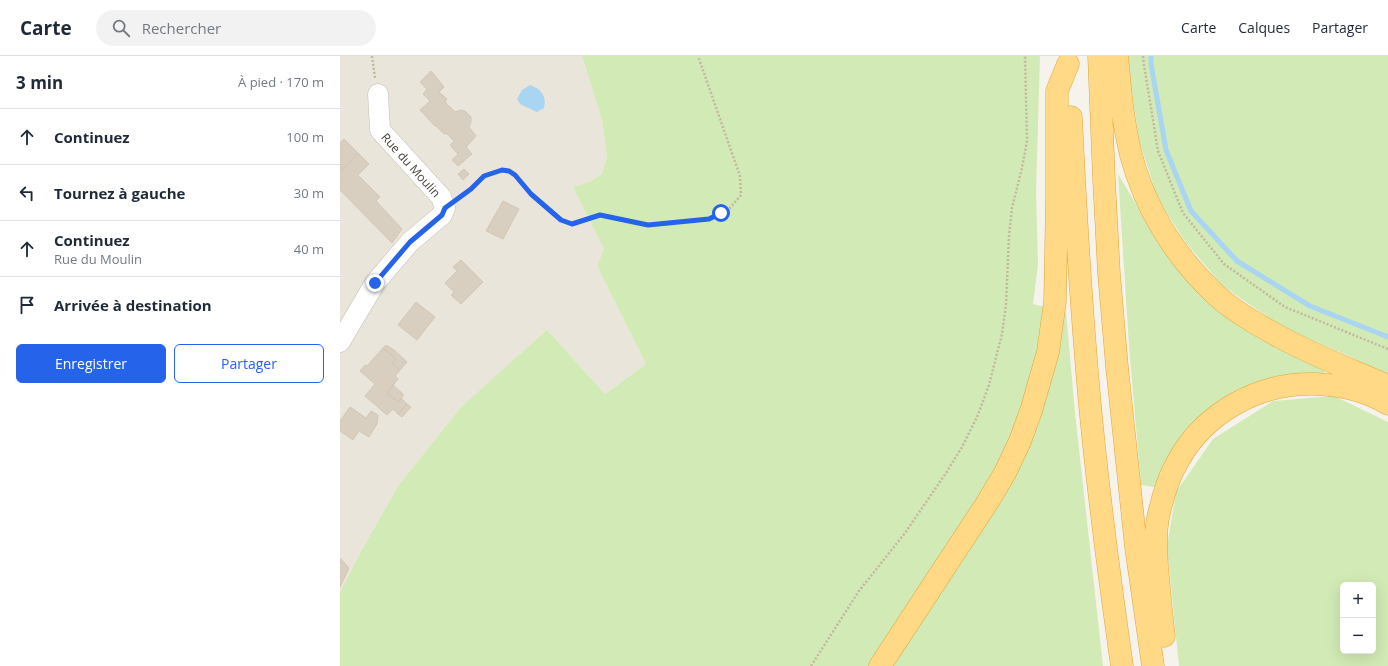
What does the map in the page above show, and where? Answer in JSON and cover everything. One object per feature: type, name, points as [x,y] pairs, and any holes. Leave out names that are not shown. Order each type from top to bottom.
[{"type":"highway","points":[[1099,56],[1109,274],[1117,367],[1136,547],[1153,666]]},
{"type":"highway","points":[[1117,56],[1123,114],[1131,154],[1138,177],[1148,203],[1156,218],[1165,234],[1188,266],[1215,294],[1256,324],[1302,349],[1388,386]]},
{"type":"highway","points":[[880,666],[987,503],[1017,448],[1031,411],[1048,352],[1055,302],[1057,91],[1068,60]]},
{"type":"highway","points":[[1068,60],[1080,278],[1087,373],[1107,565],[1122,666]]},
{"type":"highway","points":[[1167,666],[1159,597],[1156,534],[1161,504],[1170,476],[1187,447],[1207,424],[1234,404],[1257,393],[1284,386],[1306,384],[1328,385],[1371,395],[1388,404]]},
{"type":"street","name":"Rue du Moulin","points":[[340,342],[375,283],[410,242],[442,215],[445,208],[441,197],[380,130],[378,94]]},
{"type":"path","points":[[445,208],[471,189],[484,176],[502,170],[509,171],[515,175],[561,220],[572,224],[600,215],[648,225],[709,219],[729,209],[741,195],[740,176],[698,56]]},
{"type":"path","points":[[811,666],[859,591],[904,533],[946,473],[962,447],[977,417],[988,385],[1002,334],[1006,305],[1009,235],[1012,208],[1027,141],[1025,56]]},
{"type":"path","points":[[1143,56],[1161,158],[1183,213],[1224,264],[1285,307],[1388,349]]},
{"type":"shaded area","points":[[340,56],[582,56],[602,120],[607,157],[602,174],[589,182],[573,187],[604,249],[597,266],[646,364],[605,394],[548,331],[461,407],[398,486],[340,592]]},
{"type":"green space","points":[[582,56],[1040,56],[1036,192],[1038,265],[1033,304],[1066,312],[1075,413],[1103,666],[340,666],[340,592],[398,486],[461,407],[547,330],[605,394],[646,364],[597,266],[604,249],[573,187],[589,182],[602,174],[607,157],[602,120]]},
{"type":"green space","points":[[1127,56],[1388,56],[1388,376],[1351,357],[1284,328],[1223,286],[1186,243],[1158,199],[1139,140]]},
{"type":"green space","points":[[1118,174],[1142,214],[1203,295],[1326,368],[1323,377],[1236,394],[1159,488],[1141,485],[1129,346]]},
{"type":"green space","points":[[1334,396],[1388,422],[1388,666],[1179,666],[1167,547],[1176,492],[1213,439],[1273,401]]},
{"type":"water","points":[[530,85],[540,91],[545,100],[544,108],[537,112],[520,104],[517,99],[522,90]]},
{"type":"building","points":[[431,71],[444,87],[439,92],[447,99],[445,102],[455,112],[461,110],[465,111],[471,117],[469,127],[476,136],[466,147],[472,154],[458,166],[452,160],[458,154],[450,145],[454,141],[446,133],[444,134],[435,126],[420,110],[430,101],[423,94],[427,89],[420,82]]},
{"type":"building","points":[[344,139],[358,153],[340,172],[340,143]]},
{"type":"building","points":[[358,153],[369,164],[358,175],[380,197],[376,201],[402,229],[392,243],[340,190],[340,172]]},
{"type":"building","points":[[464,169],[469,174],[463,180],[458,174]]},
{"type":"building","points":[[503,201],[519,209],[503,239],[486,231]]},
{"type":"building","points":[[461,260],[483,282],[461,304],[451,295],[454,292],[445,283],[457,271],[453,267]]},
{"type":"building","points":[[416,302],[435,317],[417,340],[398,325]]},
{"type":"building","points":[[386,345],[407,362],[400,370],[392,364],[396,359],[383,348]]},
{"type":"building","points":[[383,348],[396,359],[392,364],[400,370],[395,376],[398,379],[387,393],[398,402],[401,398],[407,404],[398,414],[393,409],[387,415],[365,396],[375,384],[360,371],[365,365],[367,366]]},
{"type":"building","points":[[393,385],[404,395],[398,402],[387,393]]},
{"type":"building","points":[[407,404],[411,407],[402,417],[398,414]]},
{"type":"building","points":[[350,407],[366,418],[371,411],[378,415],[377,424],[369,437],[359,431],[353,440],[340,431],[340,421]]},
{"type":"building","points":[[340,558],[349,568],[340,587]]},
{"type":"waterway","points":[[1151,56],[1151,64],[1166,150],[1191,211],[1237,261],[1310,306],[1388,337]]},
{"type":"route","points":[[375,283],[410,242],[442,215],[445,208],[471,189],[484,176],[502,170],[509,171],[515,175],[531,194],[561,220],[572,224],[600,215],[648,225],[709,219],[721,213]]}]
